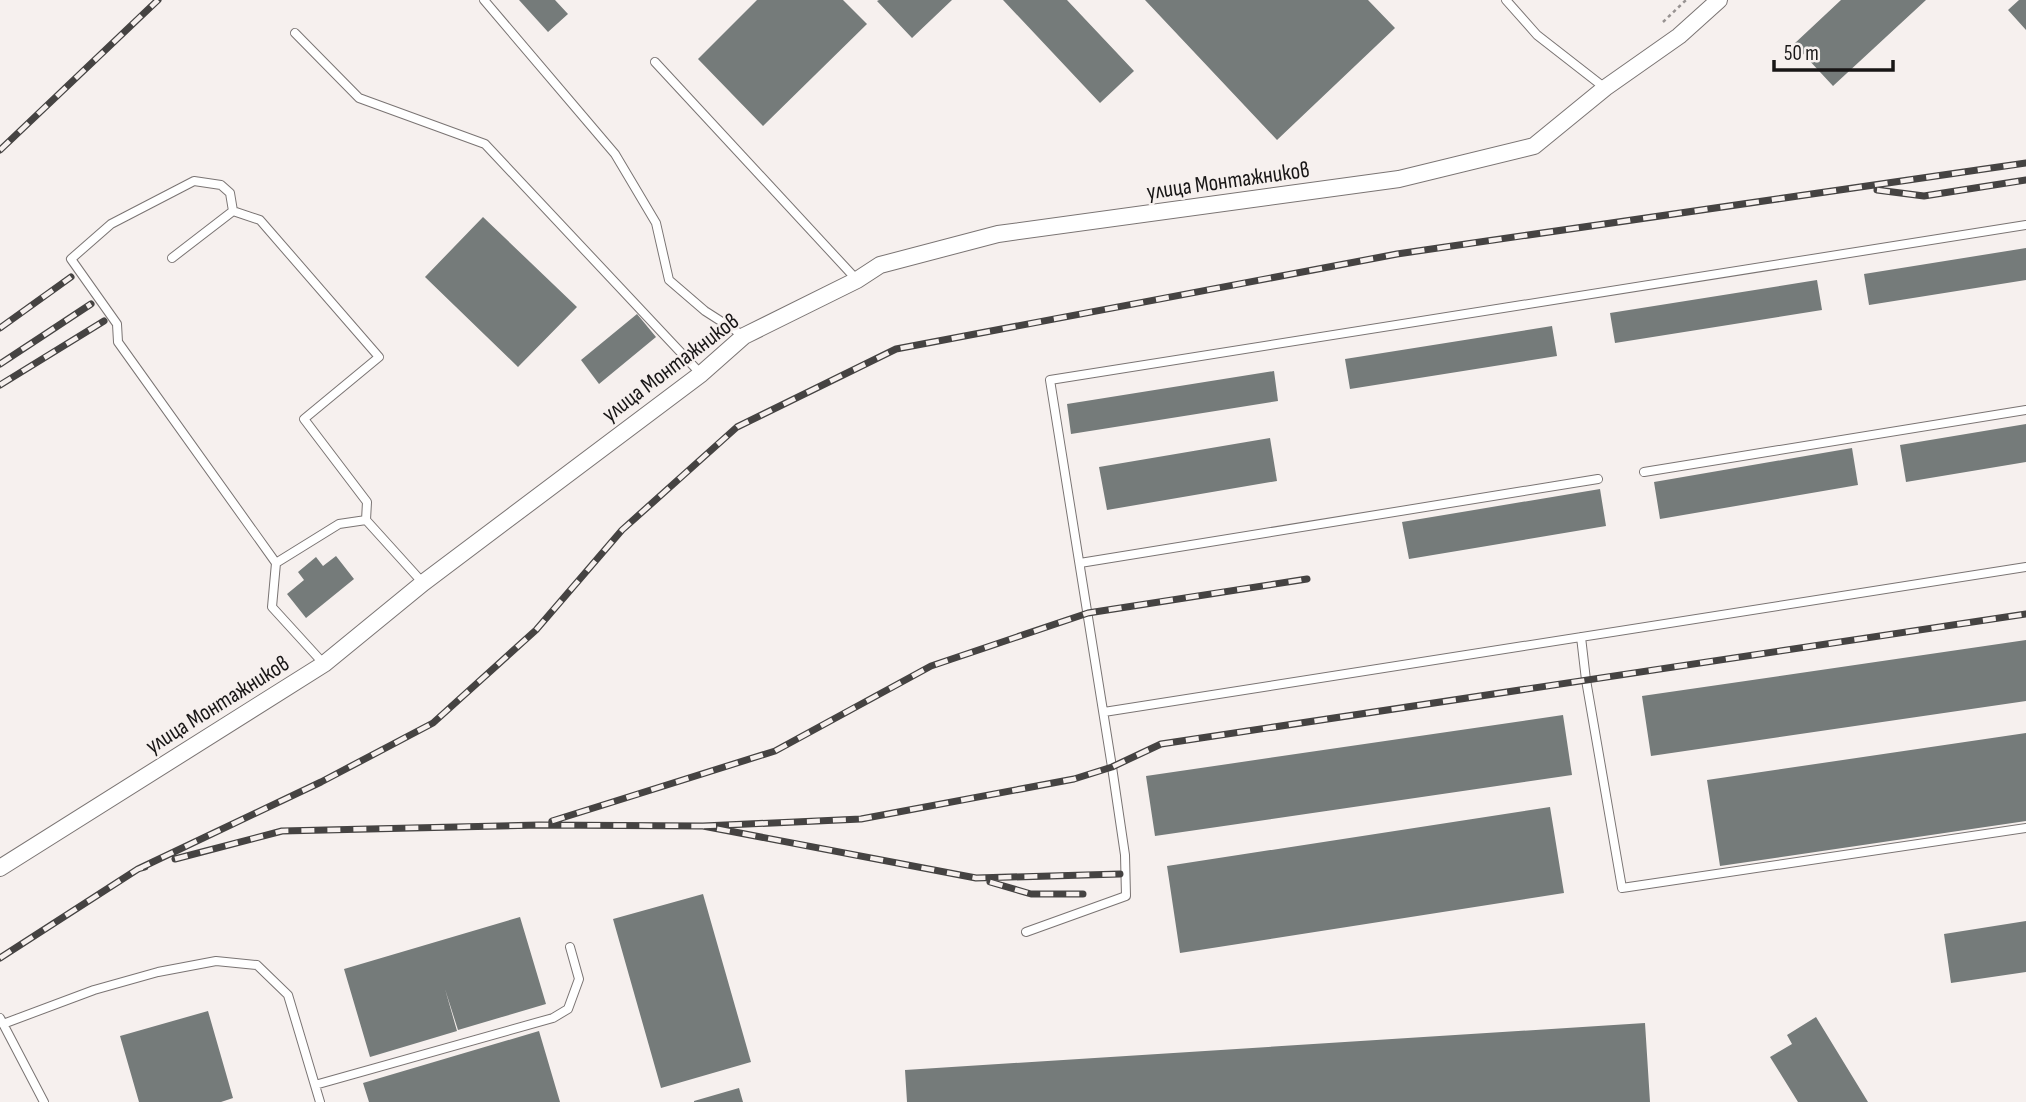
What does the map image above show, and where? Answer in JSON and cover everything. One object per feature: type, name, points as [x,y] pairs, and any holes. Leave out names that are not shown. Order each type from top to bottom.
[{"type":"street","name":"улица Монтажников","points":[[0,869],[324,664],[423,583],[701,374],[744,336],[857,280],[880,265],[998,234],[1399,179],[1534,146],[1605,88],[1679,36],[1719,0]]},
{"type":"lane","points":[[484,0],[615,154],[656,223],[669,280],[705,312],[744,336]]},
{"type":"lane","points":[[1506,0],[1537,35],[1605,88]]},
{"type":"lane","points":[[295,33],[359,98],[485,144],[701,374]]},
{"type":"lane","points":[[655,62],[857,280]]},
{"type":"lane","points":[[233,211],[230,193],[221,185],[194,181],[111,224],[71,259],[117,324],[118,342],[276,563],[272,607],[324,664]]},
{"type":"lane","points":[[172,258],[233,211]]},
{"type":"lane","points":[[233,211],[260,220],[379,357],[304,419],[367,502],[366,520],[423,583]]},
{"type":"lane","points":[[1026,932],[1126,896],[1125,855],[1051,380],[2026,225]]},
{"type":"lane","points":[[1644,472],[2026,410]]},
{"type":"lane","points":[[1080,563],[1598,479]]},
{"type":"lane","points":[[276,563],[339,524],[366,520]]},
{"type":"lane","points":[[1104,712],[2026,567]]},
{"type":"lane","points":[[1581,637],[1622,888],[2026,828]]},
{"type":"lane","points":[[315,1085],[553,1018],[568,1009],[579,979],[570,947]]},
{"type":"lane","points":[[44,1102],[1,1021],[158,972],[216,961],[257,965],[288,995],[320,1102]]},
{"type":"path","points":[[1663,22],[1686,0]]},
{"type":"building","points":[[519,0],[555,0],[568,14],[548,32]]},
{"type":"building","points":[[757,0],[843,0],[867,24],[763,126],[698,59]]},
{"type":"building","points":[[952,0],[912,38],[877,1]]},
{"type":"building","points":[[1003,0],[1067,0],[1134,71],[1100,103]]},
{"type":"building","points":[[1145,0],[1368,0],[1395,28],[1277,140]]},
{"type":"building","points":[[1841,0],[1926,0],[1833,86],[1794,44]]},
{"type":"building","points":[[2019,0],[2026,0],[2026,30],[2008,10]]},
{"type":"building","points":[[483,217],[577,307],[518,367],[425,277]]},
{"type":"building","points":[[2026,248],[2026,280],[1869,305],[1864,274]]},
{"type":"building","points":[[1817,280],[1822,310],[1615,343],[1610,313]]},
{"type":"building","points":[[637,314],[656,337],[599,384],[581,360]]},
{"type":"building","points":[[1552,326],[1557,356],[1350,389],[1345,359]]},
{"type":"building","points":[[1274,371],[1278,401],[1071,434],[1067,404]]},
{"type":"building","points":[[2026,424],[2026,462],[1906,482],[1900,445]]},
{"type":"building","points":[[1270,438],[1277,481],[1107,510],[1099,467]]},
{"type":"building","points":[[1852,448],[1858,485],[1660,519],[1654,482]]},
{"type":"building","points":[[1600,489],[1606,526],[1409,559],[1402,522]]},
{"type":"building","points":[[336,556],[354,579],[306,618],[287,594],[304,580],[298,572],[316,557],[323,566]]},
{"type":"building","points":[[2026,640],[2026,701],[1651,756],[1642,696]]},
{"type":"building","points":[[1563,715],[1572,775],[1155,836],[1146,776]]},
{"type":"building","points":[[2026,733],[2026,821],[1720,866],[1707,780]]},
{"type":"building","points":[[1550,807],[1564,893],[1180,953],[1167,866]]},
{"type":"building","points":[[703,894],[751,1062],[661,1088],[613,919]]},
{"type":"building","points":[[520,917],[546,1004],[458,1030],[445,989],[457,1031],[370,1057],[344,969]]},
{"type":"building","points":[[2026,921],[2026,972],[1951,983],[1944,934]]},
{"type":"building","points":[[208,1011],[233,1098],[221,1102],[139,1102],[120,1036]]},
{"type":"building","points":[[1816,1017],[1868,1102],[1798,1102],[1770,1057],[1792,1044],[1787,1035]]},
{"type":"building","points":[[1645,1023],[1650,1102],[907,1102],[905,1070]]},
{"type":"building","points":[[539,1031],[560,1102],[369,1102],[363,1083]]},
{"type":"building","points":[[739,1088],[743,1102],[694,1102],[694,1101]]},
{"type":"railway","points":[[0,150],[158,0]]},
{"type":"railway","points":[[138,869],[321,782],[433,723],[536,630],[622,530],[737,427],[896,349],[1397,254],[2026,163]]},
{"type":"railway","points":[[1877,190],[1924,196],[2026,180]]},
{"type":"railway","points":[[0,328],[71,277]]},
{"type":"railway","points":[[0,364],[91,304]]},
{"type":"railway","points":[[0,385],[104,321]]},
{"type":"railway","points":[[552,821],[775,751],[931,666],[1088,613],[1307,579]]},
{"type":"railway","points":[[703,826],[861,819],[1074,779],[1112,767],[1161,744],[2026,614]]},
{"type":"railway","points":[[175,859],[282,831],[539,825],[703,826],[976,878],[1120,874]]},
{"type":"railway","points":[[0,958],[145,867]]},
{"type":"railway","points":[[990,882],[1031,894],[1083,894]]}]
